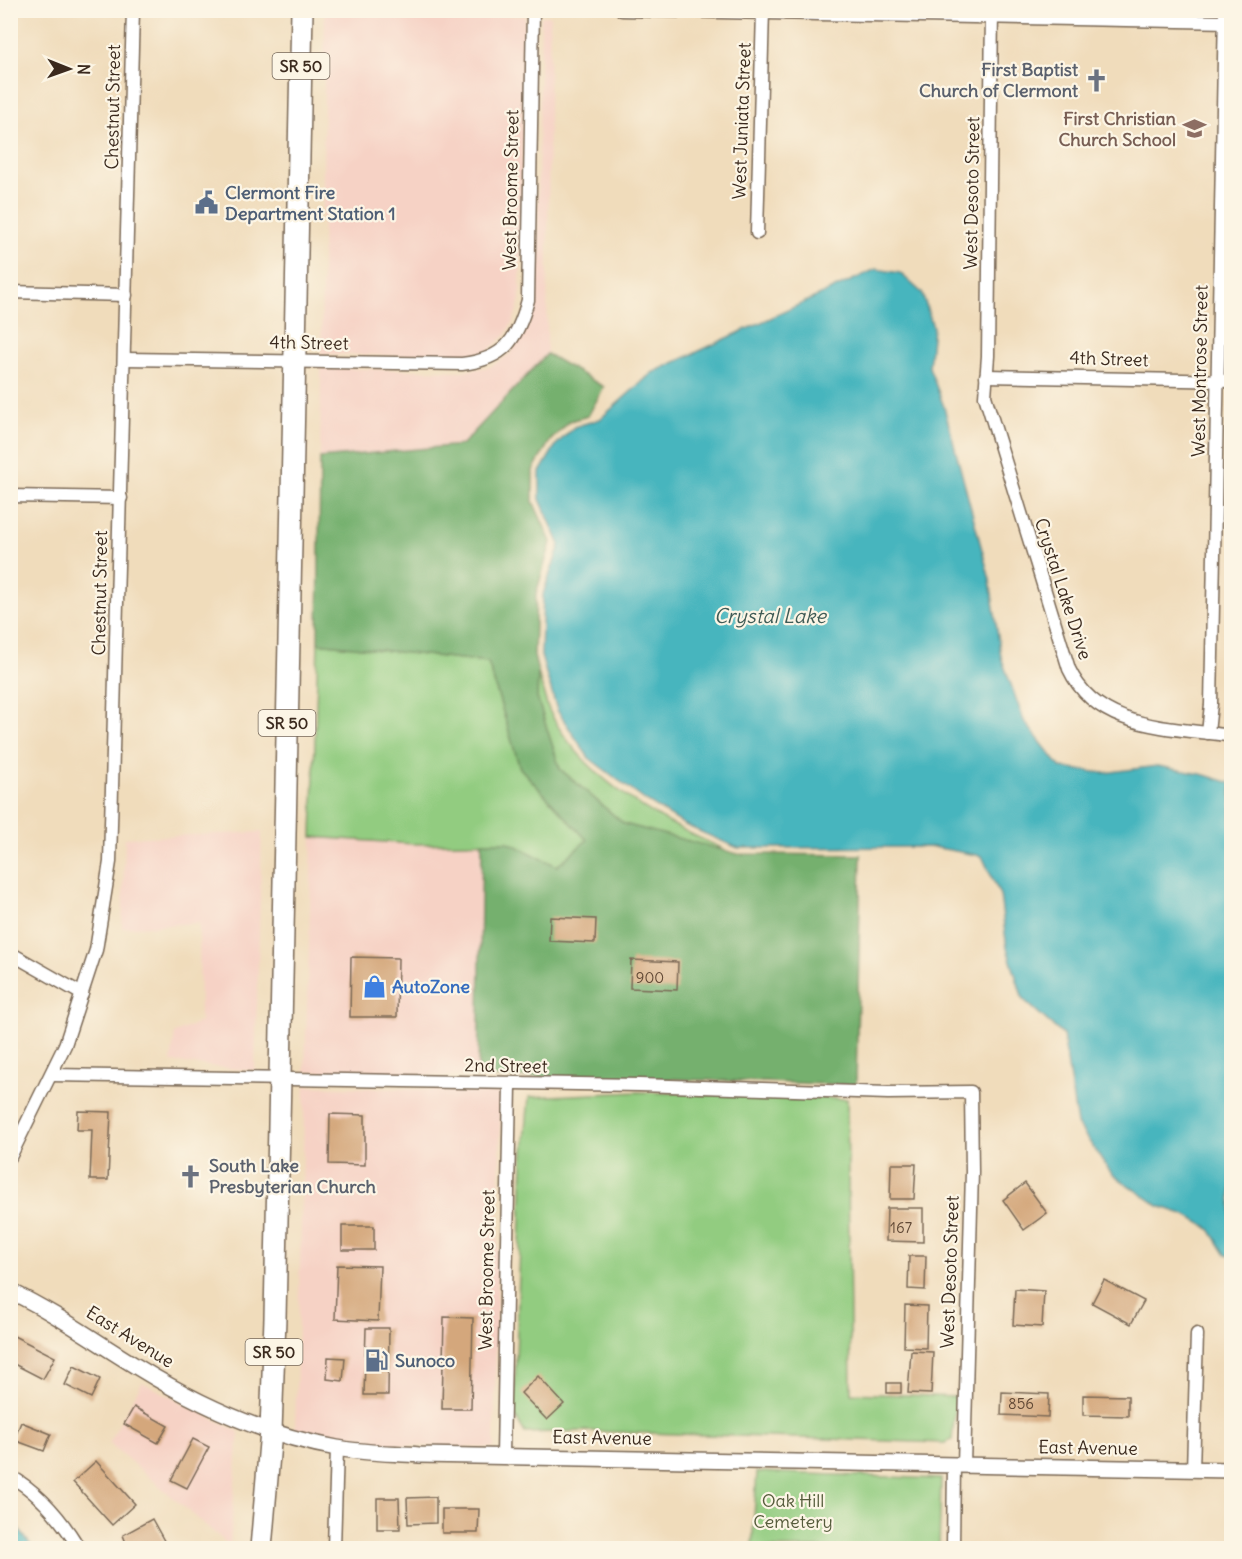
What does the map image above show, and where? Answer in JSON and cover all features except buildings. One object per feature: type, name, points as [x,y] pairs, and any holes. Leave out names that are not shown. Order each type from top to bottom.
[{"type":"highway","name":"SR 50","points":[[261,1548],[271,1431],[302,10]]},
{"type":"street","name":"Chestnut Street","points":[[10,1157],[66,1045],[102,922],[110,862],[133,10]]},
{"type":"street","name":"West Broome Street","points":[[492,357],[504,350],[512,340],[522,323],[528,300],[533,10]]},
{"type":"street","points":[[622,10],[1227,18]]},
{"type":"street","name":"West Juniata Street","points":[[757,233],[763,12]]},
{"type":"street","name":"West Desoto Street","points":[[986,376],[992,14]]},
{"type":"street","name":"West Montrose Street","points":[[1208,733],[1227,18]]},
{"type":"street","points":[[10,292],[126,295]]},
{"type":"street","name":"4th Street","points":[[125,359],[462,364],[492,357]]},
{"type":"street","name":"4th Street","points":[[986,376],[1232,381]]},
{"type":"street","name":"Crystal Lake Drive","points":[[986,376],[985,396],[1003,462],[1074,678],[1097,705],[1122,719],[1232,736]]},
{"type":"street","points":[[10,496],[121,498]]},
{"type":"street","points":[[10,953],[82,994]]},
{"type":"street","name":"2nd Street","points":[[52,1075],[280,1078],[510,1085],[639,1085],[888,1093],[960,1092]]},
{"type":"street","name":"West Broome Street","points":[[503,1455],[510,1085]]},
{"type":"street","name":"West Desoto Street","points":[[959,1465],[971,1114],[971,1092],[960,1092]]},
{"type":"street","name":"East Avenue","points":[[10,1291],[67,1321],[140,1369],[188,1396],[271,1431],[337,1448],[419,1455],[1232,1470]]},
{"type":"street","points":[[1193,1470],[1197,1334]]},
{"type":"street","points":[[334,1548],[337,1448]]},
{"type":"street","points":[[952,1548],[959,1465]]},
{"type":"street","points":[[10,1476],[34,1492],[79,1548]]},
{"type":"shaded area","points":[[325,11],[525,16],[520,300],[514,320],[505,336],[488,351],[461,357],[321,354]]},
{"type":"shaded area","points":[[541,16],[550,16],[547,354],[463,445],[320,458],[321,368],[461,371],[490,367],[510,354],[529,325],[536,301]]},
{"type":"shaded area","points":[[262,832],[255,1071],[171,1062],[175,1033],[200,1022],[199,923],[122,928],[125,838]]},
{"type":"shaded area","points":[[312,837],[413,844],[482,842],[478,1077],[305,1072]]},
{"type":"shaded area","points":[[305,1086],[501,1092],[494,1448],[357,1444],[295,1430]]},
{"type":"shaded area","points":[[142,1382],[239,1432],[230,1546],[109,1443]]},
{"type":"green space","points":[[547,354],[604,387],[588,416],[570,421],[550,441],[533,470],[533,501],[551,542],[536,594],[534,656],[538,672],[537,698],[560,769],[624,824],[738,854],[861,855],[856,1085],[639,1078],[478,1077],[482,842],[508,842],[557,866],[587,840],[520,768],[488,662],[318,643],[320,458],[462,445]]},
{"type":"green space","points":[[318,643],[488,662],[520,768],[588,840],[557,866],[508,842],[413,844],[312,837]]},
{"type":"green space","points":[[538,672],[550,712],[564,736],[602,777],[647,810],[722,848],[713,848],[624,824],[560,769],[537,698]]},
{"type":"green space","points":[[639,1092],[847,1099],[851,1393],[956,1397],[952,1440],[945,1443],[586,1431],[525,1433],[514,1414],[523,1162],[529,1097]]},
{"type":"green space","name":"Oak Hill Cemetery","points":[[757,1472],[941,1479],[939,1548],[752,1548]]},
{"type":"water","name":"Crystal Lake","points":[[876,269],[900,273],[922,293],[933,327],[929,367],[944,407],[990,580],[1001,657],[1024,721],[1061,768],[1104,773],[1157,766],[1201,774],[1231,783],[1231,1256],[1226,1255],[1210,1229],[1186,1215],[1159,1206],[1112,1174],[1077,1124],[1063,1035],[1023,999],[1007,948],[1000,895],[982,856],[933,847],[738,848],[685,825],[646,801],[589,758],[557,710],[541,656],[543,594],[560,545],[540,499],[540,472],[556,445],[574,427],[600,419],[652,373]]},
{"type":"water","points":[[11,1519],[33,1548],[11,1548]]},
{"type":"place","name":"First Baptist Church of Clermont","points":[[1096,80]]},
{"type":"place","name":"First Christian Church School","points":[[1194,129]]},
{"type":"place","name":"Clermont Fire Department Station 1","points":[[207,203]]},
{"type":"place","name":"AutoZone","points":[[374,987]]},
{"type":"place","name":"South Lake Presbyterian Church","points":[[191,1176]]},
{"type":"place","name":"Sunoco","points":[[377,1361]]}]
